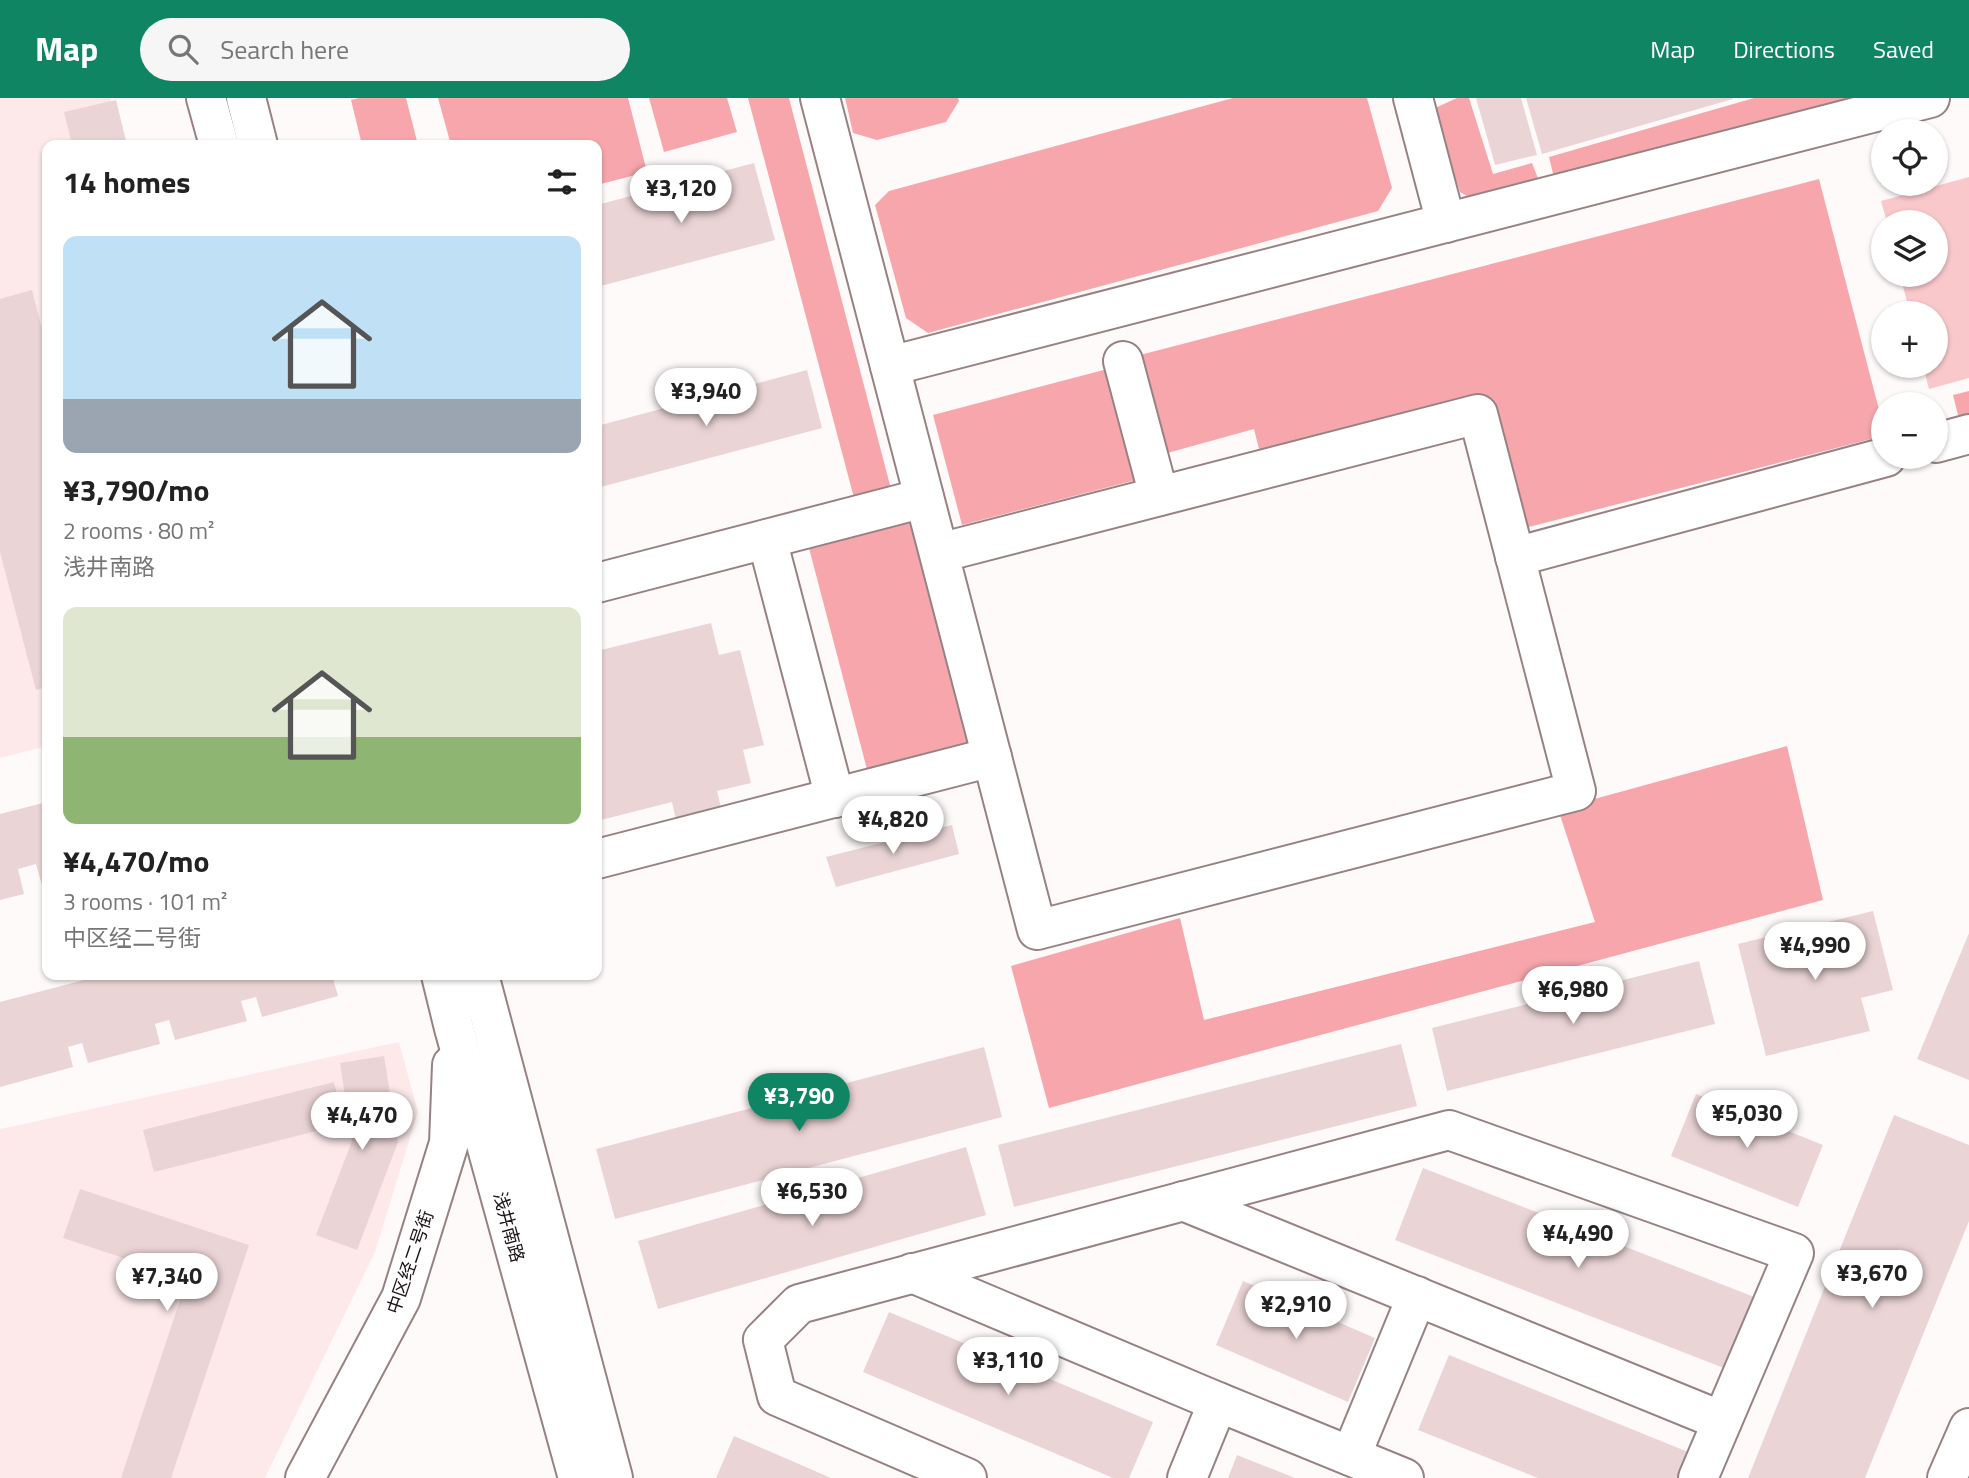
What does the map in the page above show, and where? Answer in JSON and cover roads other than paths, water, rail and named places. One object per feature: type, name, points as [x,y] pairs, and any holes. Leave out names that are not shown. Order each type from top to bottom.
[{"type":"street","points":[[206,98],[218,140]]},
{"type":"street","points":[[246,98],[257,140]]},
{"type":"street","points":[[820,98],[1037,930],[1576,791],[1478,414],[939,553]]},
{"type":"street","points":[[1413,98],[1446,223]]},
{"type":"street","points":[[890,366],[1930,98]]},
{"type":"street","points":[[1123,361],[1158,496]]},
{"type":"street","points":[[1948,440],[1969,434]]},
{"type":"street","points":[[1515,557],[1871,461]]},
{"type":"street","points":[[602,582],[924,498]]},
{"type":"street","points":[[767,539],[835,798]]},
{"type":"street","points":[[602,858],[992,757]]},
{"type":"street","name":"浅井南路","points":[[442,980],[579,1478]]},
{"type":"street","name":"浅井南路","points":[[480,980],[613,1478]]},
{"type":"street","name":"中区经二号街","points":[[305,1478],[401,1298],[449,1143],[454,1028]]},
{"type":"street","points":[[967,1478],[777,1396],[764,1340],[799,1304],[1449,1130],[1794,1252],[1698,1478]]},
{"type":"street","points":[[1183,1201],[1722,1421]]},
{"type":"street","points":[[912,1273],[1404,1478]]},
{"type":"street","points":[[1351,1456],[1417,1296]]},
{"type":"street","points":[[1186,1478],[1218,1402]]},
{"type":"street","points":[[1947,1478],[1969,1428]]}]
